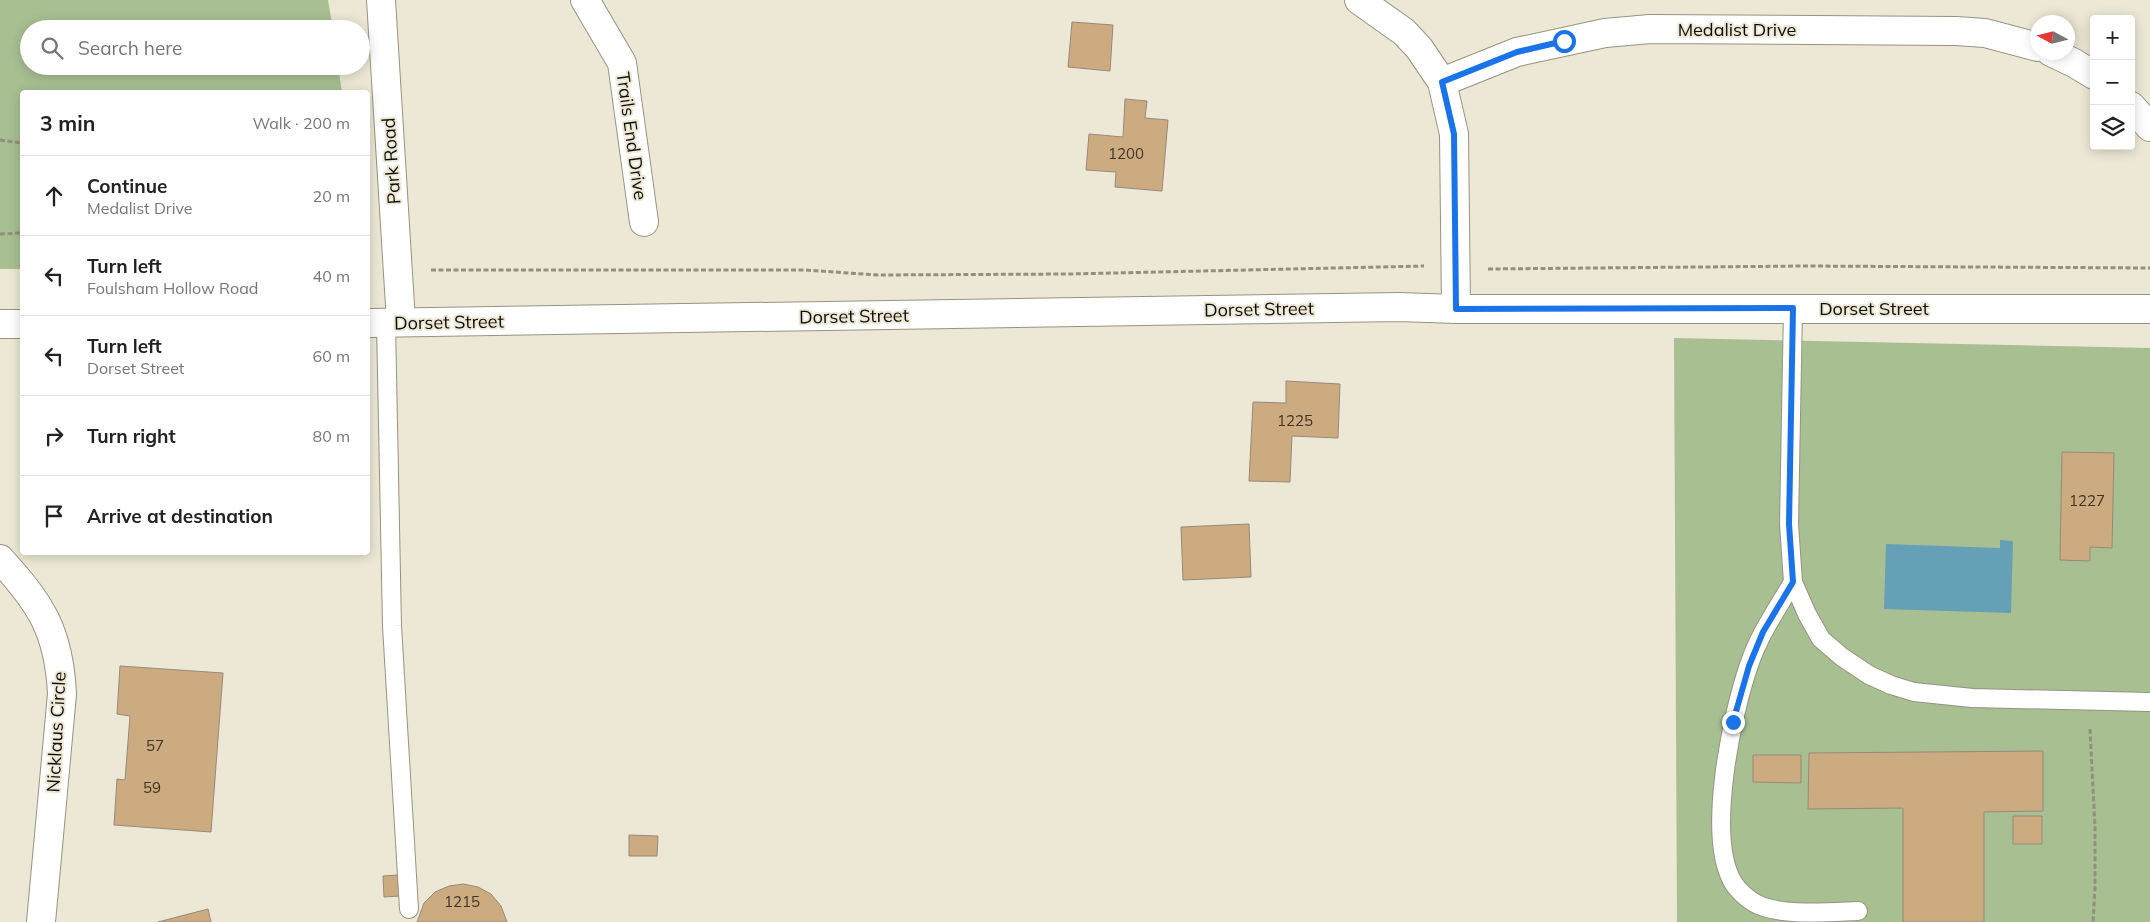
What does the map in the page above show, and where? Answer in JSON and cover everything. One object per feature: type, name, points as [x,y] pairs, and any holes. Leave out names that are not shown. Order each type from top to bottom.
[{"type":"street","name":"Park Road","points":[[381,0],[398,270],[385,323]]},
{"type":"street","name":"Trails End Drive","points":[[585,0],[622,63],[644,222]]},
{"type":"street","points":[[1359,0],[1404,32],[1420,48],[1442,82],[1454,134],[1456,309]]},
{"type":"street","name":"Medalist Drive","points":[[1442,82],[1517,52],[1605,33],[1650,29],[1956,31],[1985,33],[2030,45]]},
{"type":"street","points":[[2069,60],[2090,72]]},
{"type":"street","points":[[2135,110],[2150,126]]},
{"type":"street","name":"Dorset Street","points":[[385,323],[1379,308],[2150,309]]},
{"type":"street","points":[[0,324],[20,324]]},
{"type":"street","name":"Nicklaus Circle","points":[[0,559],[30,592],[44,616],[53,638],[61,667],[62,694],[41,922]]},
{"type":"lane","points":[[1793,308],[1789,524],[1793,582],[1807,614],[1821,639],[1842,657],[1869,674],[1891,685],[1914,692],[1972,698],[2150,702]]},
{"type":"lane","points":[[385,323],[392,626],[409,910]]},
{"type":"lane","points":[[1793,582],[1763,632],[1749,666],[1733,722],[1724,768],[1722,807],[1723,847],[1729,874],[1735,885],[1754,902],[1778,910],[1858,912]]},
{"type":"path","points":[[0,140],[20,143]]},
{"type":"path","points":[[0,234],[20,233]]},
{"type":"path","points":[[398,270],[805,270],[887,275],[1079,274],[1414,266],[1456,269],[1797,266],[2150,268]]},
{"type":"path","points":[[2089,701],[2094,828],[2093,922]]},
{"type":"green space","points":[[0,0],[328,0],[331,20],[20,20],[20,75],[339,75],[342,90],[20,90],[20,269],[0,269]]},
{"type":"green space","points":[[1674,338],[2150,348],[2150,922],[1677,922]]},
{"type":"water","points":[[2000,540],[2013,541],[2011,613],[1884,609],[1886,544],[2000,548]]},
{"type":"building","points":[[1072,22],[1113,25],[1110,71],[1068,67]]},
{"type":"building","points":[[1125,99],[1147,101],[1145,118],[1168,120],[1162,191],[1115,187],[1116,172],[1086,170],[1089,134],[1123,137]]},
{"type":"building","points":[[1286,381],[1340,384],[1338,438],[1292,436],[1290,482],[1249,481],[1253,402],[1286,403]]},
{"type":"building","points":[[2062,452],[2114,453],[2112,548],[2090,547],[2090,561],[2060,560]]},
{"type":"building","points":[[1249,524],[1251,577],[1183,580],[1181,527]]},
{"type":"building","points":[[120,666],[223,673],[211,832],[114,825],[117,779],[125,780],[130,716],[117,714]]},
{"type":"building","points":[[2043,751],[2043,811],[1984,812],[1984,922],[1903,922],[1903,808],[1808,809],[1809,753]]},
{"type":"building","points":[[1753,755],[1801,755],[1801,783],[1753,782]]},
{"type":"building","points":[[2013,816],[2042,816],[2042,844],[2013,844]]},
{"type":"building","points":[[629,835],[658,836],[657,856],[629,856]]},
{"type":"building","points":[[398,875],[400,896],[384,897],[383,876]]},
{"type":"building","points":[[463,884],[478,887],[491,894],[501,906],[507,922],[417,922],[424,903],[435,892],[449,886]]},
{"type":"building","points":[[208,909],[211,922],[158,922]]},
{"type":"route","points":[[1564,41],[1517,52],[1442,82],[1454,134],[1456,309],[1793,308],[1789,524],[1793,582],[1763,632],[1749,666],[1733,722]]}]
